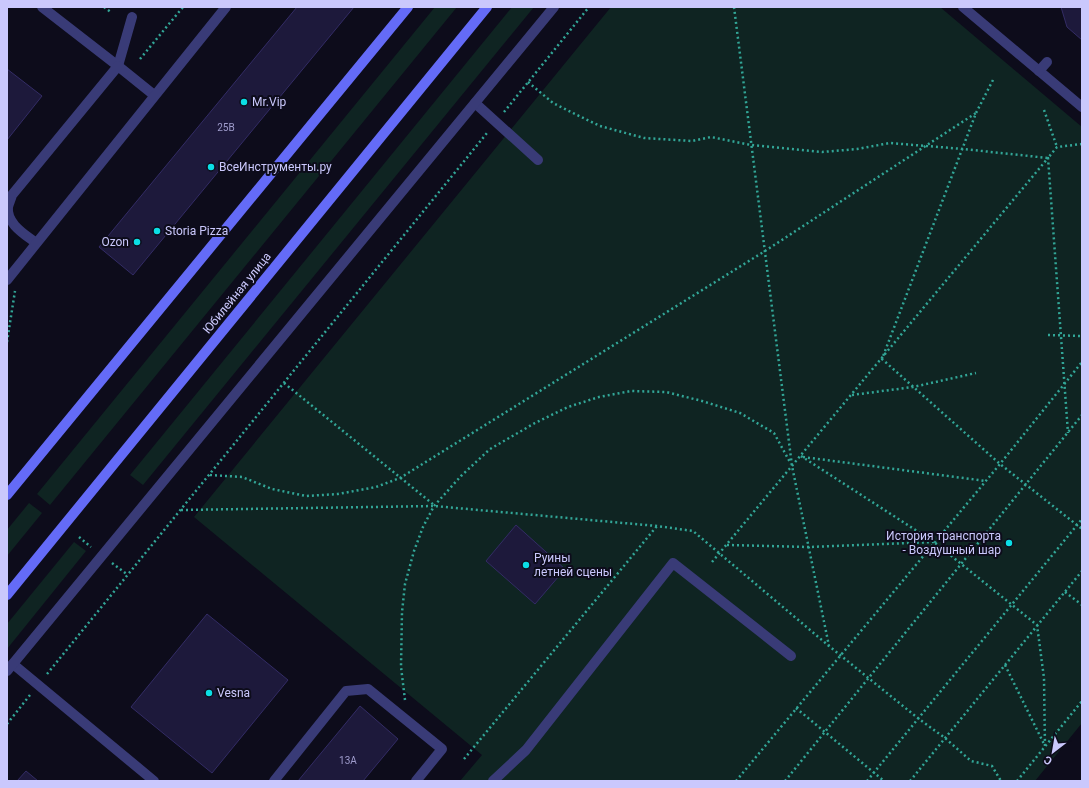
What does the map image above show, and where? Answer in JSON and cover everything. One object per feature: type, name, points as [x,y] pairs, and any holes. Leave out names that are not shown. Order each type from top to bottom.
[{"type":"main road","points":[[7,495],[408,7]]},
{"type":"main road","name":"Юбилейная улица","points":[[7,595],[487,7]]},
{"type":"street","points":[[42,7],[154,95]]},
{"type":"street","points":[[7,280],[226,7]]},
{"type":"street","points":[[154,781],[38,685],[10,667],[554,7]]},
{"type":"street","points":[[963,7],[1082,107]]},
{"type":"street","points":[[36,243],[18,229],[10,218],[8,208],[12,195],[118,66],[132,17]]},
{"type":"street","points":[[1040,71],[1048,62]]},
{"type":"street","points":[[475,103],[538,160]]},
{"type":"street","points":[[492,781],[526,750],[673,563],[791,656]]},
{"type":"street","points":[[274,781],[346,690],[368,689],[442,749],[416,781]]},
{"type":"path","points":[[104,7],[112,13]]},
{"type":"path","points":[[140,59],[182,7]]},
{"type":"path","points":[[7,724],[589,7]]},
{"type":"path","points":[[734,7],[792,466],[829,646]]},
{"type":"path","points":[[882,359],[976,113],[993,80]]},
{"type":"path","points":[[528,82],[553,103],[600,126],[644,138],[692,141],[711,136],[751,145],[822,152],[857,149],[890,143],[963,148],[1048,158]]},
{"type":"path","points":[[1044,110],[1057,147]]},
{"type":"path","points":[[209,475],[242,478],[272,489],[306,496],[338,494],[368,489],[400,478],[765,250],[976,113]]},
{"type":"path","points":[[712,562],[1057,147],[1082,144]]},
{"type":"path","points":[[1048,158],[1068,433]]},
{"type":"path","points":[[7,342],[16,288]]},
{"type":"path","points":[[1048,335],[1082,336]]},
{"type":"path","points":[[882,359],[1000,464],[1082,529]]},
{"type":"path","points":[[736,781],[986,481],[1082,362]]},
{"type":"path","points":[[852,395],[913,387],[976,374]]},
{"type":"path","points":[[284,383],[434,506]]},
{"type":"path","points":[[406,720],[401,667],[402,612],[405,584],[414,551],[423,527],[434,506],[461,476],[490,449],[535,422],[568,407],[599,396],[631,391],[666,392],[702,400],[740,413],[774,433],[792,466]]},
{"type":"path","points":[[785,781],[1082,415]]},
{"type":"path","points":[[801,456],[986,481]]},
{"type":"path","points":[[801,456],[934,542],[1037,625],[1044,678],[1045,747]]},
{"type":"path","points":[[181,510],[434,506],[657,526],[693,531],[829,646],[919,719],[945,738],[971,761],[992,766],[1001,781]]},
{"type":"path","points":[[867,781],[1082,519]]},
{"type":"path","points":[[464,758],[657,526]]},
{"type":"path","points":[[726,546],[809,546],[934,542]]},
{"type":"path","points":[[910,781],[1082,571]]},
{"type":"path","points":[[1065,592],[1082,605]]},
{"type":"path","points":[[1005,665],[1045,747]]},
{"type":"path","points":[[1017,781],[1082,701]]},
{"type":"path","points":[[796,708],[884,781]]},
{"type":"green space","points":[[435,7],[457,7],[50,505],[37,494]]},
{"type":"green space","points":[[512,7],[534,7],[143,485],[130,475]]},
{"type":"green space","points":[[611,7],[940,7],[1082,127],[1082,723],[1035,781],[460,781],[482,755],[194,517]]},
{"type":"green space","points":[[29,503],[42,513],[7,556],[7,530]]},
{"type":"green space","points":[[74,542],[86,551],[7,649],[7,624]]},
{"type":"building","points":[[297,7],[354,7],[133,275],[99,247]]},
{"type":"building","points":[[1061,7],[1082,7],[1082,40],[1067,27]]},
{"type":"building","points":[[7,69],[42,96],[7,140]]},
{"type":"building","name":"Руины летней сцены","points":[[516,525],[565,569],[535,604],[486,561]]},
{"type":"building","name":"Vesna","points":[[207,614],[288,680],[212,773],[131,707]]},
{"type":"building","points":[[360,706],[398,739],[363,781],[298,781]]},
{"type":"building","points":[[26,771],[38,781],[17,781]]},
{"type":"place","name":"Mr.Vip","points":[[244,102]]},
{"type":"place","name":"ВсеИнструменты.ру","points":[[211,167]]},
{"type":"place","name":"Storia Pizza","points":[[157,231]]},
{"type":"place","name":"Ozon","points":[[137,242]]},
{"type":"place","name":"История транспорта - Воздушный шар","points":[[1009,543]]},
{"type":"place","name":"Руины летней сцены","points":[[526,565]]},
{"type":"place","name":"Vesna","points":[[209,693]]}]
